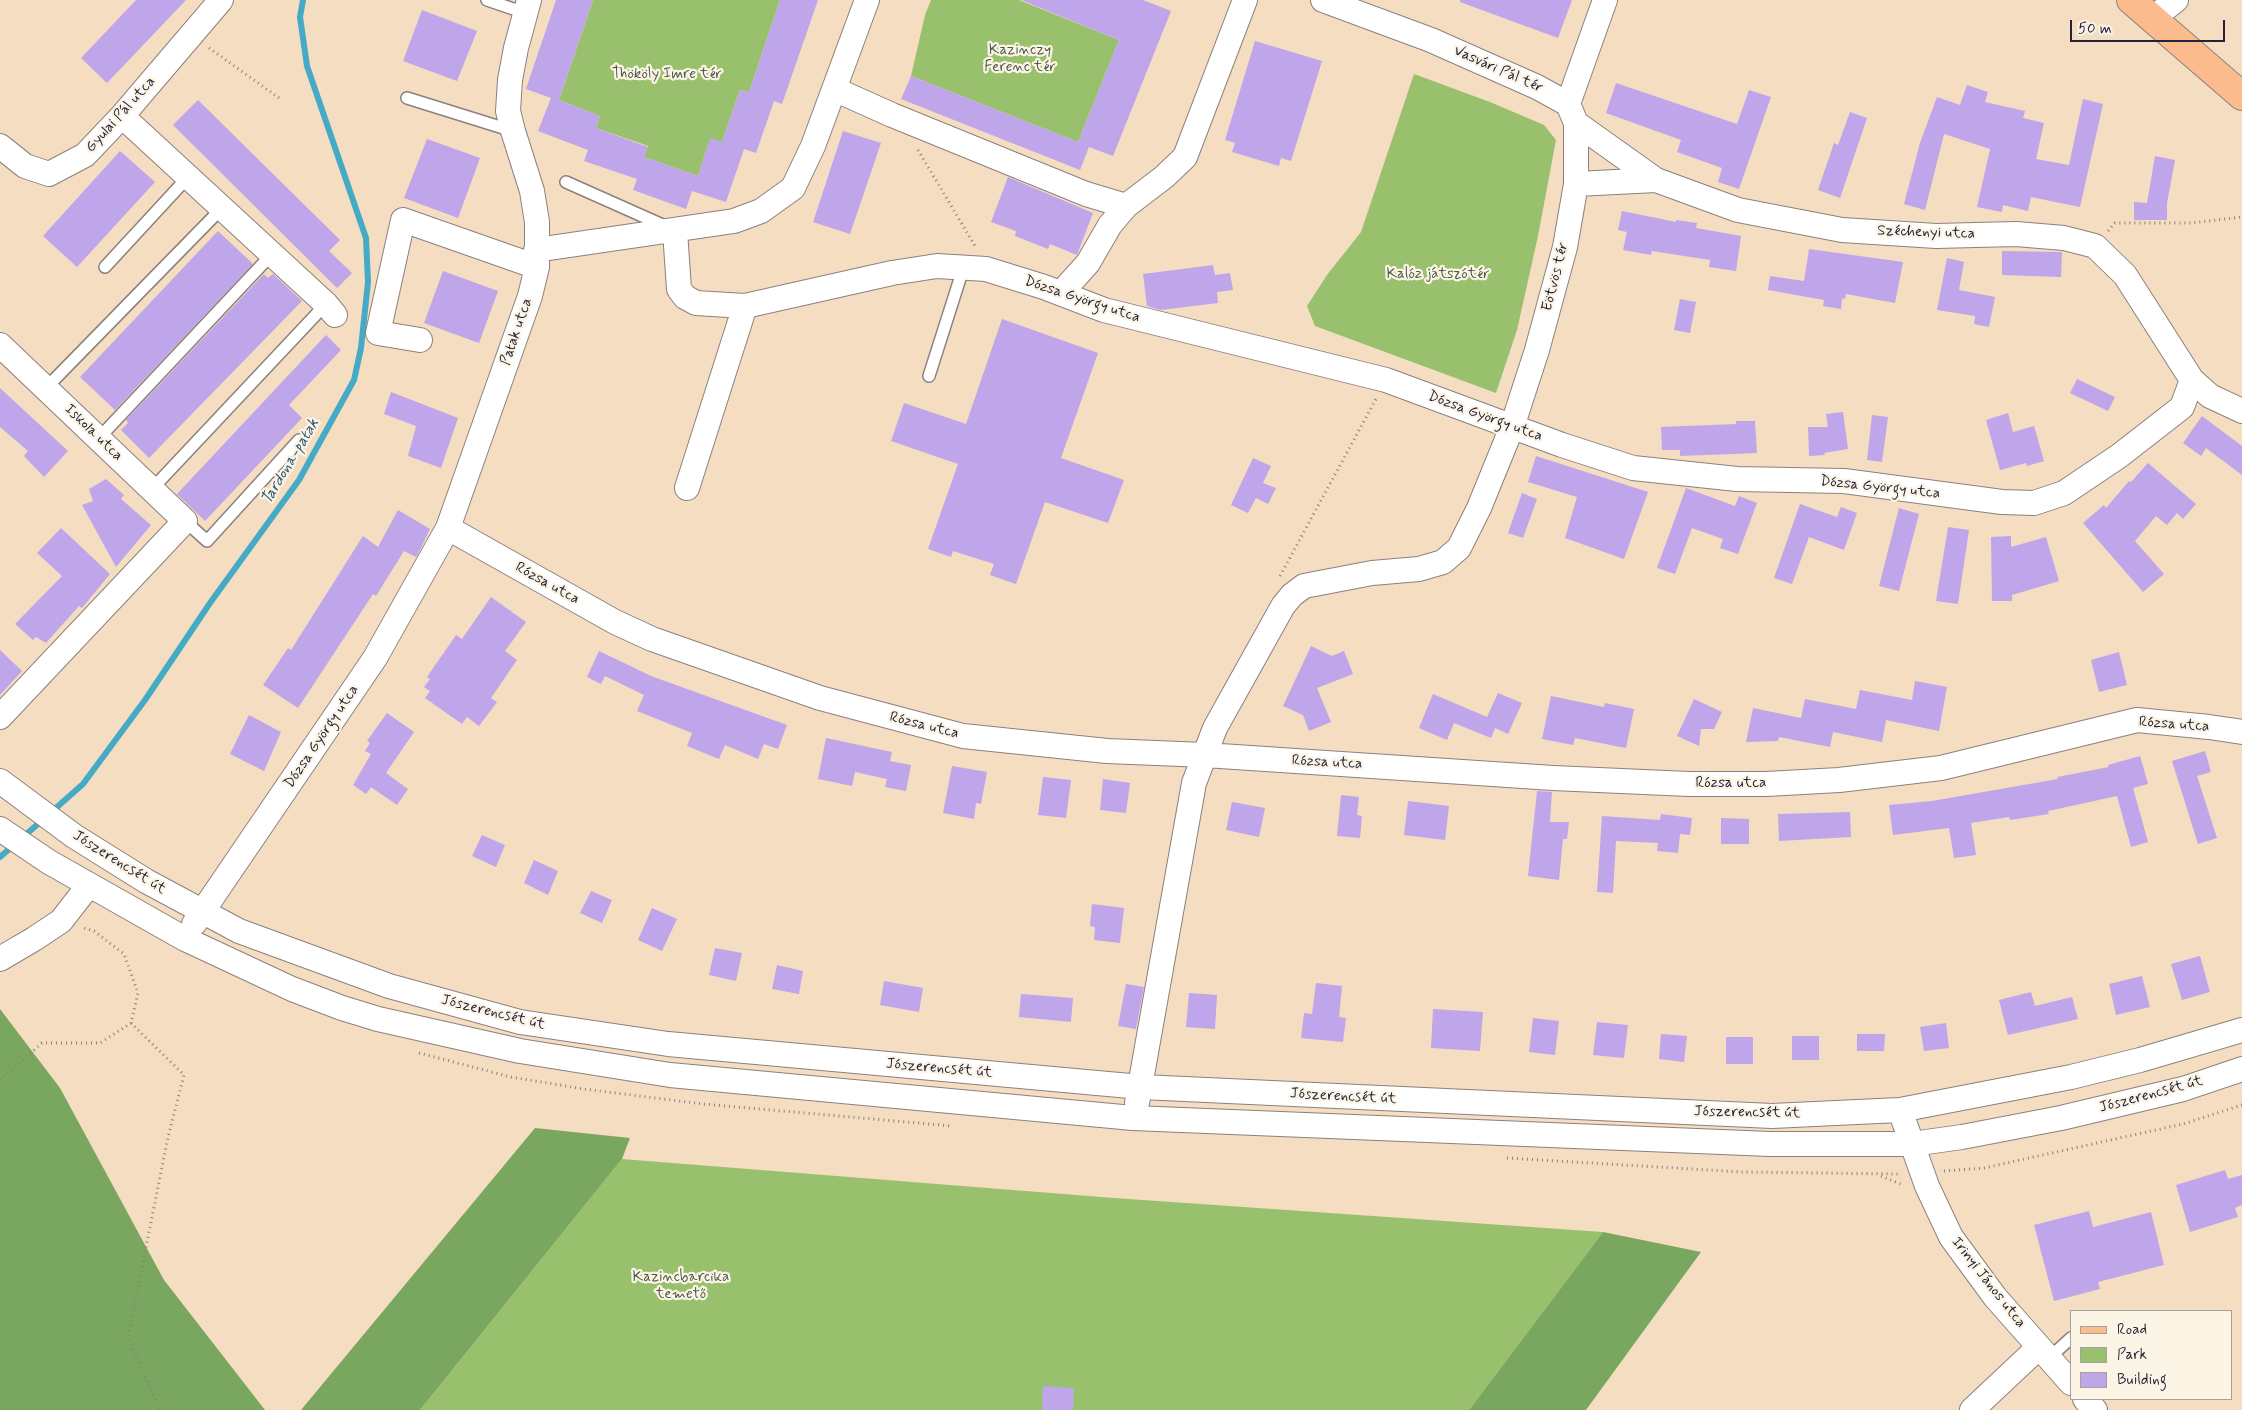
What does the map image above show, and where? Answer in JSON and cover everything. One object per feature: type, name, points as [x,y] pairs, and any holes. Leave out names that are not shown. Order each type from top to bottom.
[{"type":"main road","points":[[2131,0],[2242,96]]},
{"type":"street","name":"Gyulai Pál utca","points":[[0,146],[25,166],[48,174],[85,156],[122,116],[190,34],[221,0]]},
{"type":"street","points":[[420,340],[378,333],[403,220],[537,258],[674,230],[734,221],[751,216],[793,188],[813,146],[867,0]]},
{"type":"street","points":[[1061,293],[1075,280],[1088,263],[1110,225],[1126,206],[1164,177],[1185,157],[1245,0]]},
{"type":"street","name":"Vasvári Pál tér","points":[[1323,0],[1431,40],[1538,87],[1572,113]]},
{"type":"street","points":[[1572,113],[1605,0]]},
{"type":"street","points":[[2153,18],[2176,0]]},
{"type":"street","name":"Patak utca","points":[[448,528],[530,296],[537,258],[538,222],[532,191],[526,167],[512,131],[508,111],[510,80],[527,6]]},
{"type":"street","points":[[834,89],[892,116],[1059,182],[1126,206]]},
{"type":"street","name":"Széchenyi utca","points":[[1572,113],[1656,180],[1738,210],[1842,230],[1936,236],[2016,234],[2064,238],[2095,246],[2125,275],[2192,380],[2210,396],[2242,411]]},
{"type":"street","name":"Eötvös tér","points":[[1133,1118],[1141,1087],[1166,931],[1194,784],[1215,728],[1283,606],[1292,595],[1304,586],[1372,573],[1420,569],[1443,562],[1459,548],[1479,508],[1512,427],[1537,350],[1565,247],[1576,184],[1572,113]]},
{"type":"street","points":[[122,116],[189,176],[330,309]]},
{"type":"street","points":[[1576,184],[1656,180]]},
{"type":"street","name":"Dózsa György utca","points":[[674,230],[676,276],[679,289],[686,297],[696,303],[745,306],[892,273],[937,266],[975,268],[1061,293],[1104,310],[1386,380],[1562,445],[1633,468],[1737,479],[1844,481],[2002,502],[2034,503],[2064,492],[2119,456],[2182,407],[2192,380]]},
{"type":"street","points":[[687,488],[745,306]]},
{"type":"street","name":"Iskola utca","points":[[0,346],[185,521]]},
{"type":"street","points":[[0,717],[185,521]]},
{"type":"street","name":"Dózsa György utca","points":[[185,939],[201,912],[375,658],[448,528]]},
{"type":"street","name":"Rózsa utca","points":[[448,528],[624,626],[652,639],[820,698],[963,736],[1107,751],[1205,755],[1553,778],[1689,784],[1766,784],[1839,780],[1941,768],[2137,720],[2242,732]]},
{"type":"street","name":"Jószerencsét út","points":[[8,787],[74,836],[146,881],[239,931],[389,986],[520,1022],[668,1044],[1141,1087],[1772,1116],[1900,1110],[2071,1077],[2158,1055],[2242,1030]]},
{"type":"street","name":"Jószerencsét út","points":[[0,829],[49,862],[185,939],[292,989],[342,1008],[378,1019],[520,1051],[670,1075],[1133,1118],[1770,1144],[1912,1144],[1962,1137],[2061,1118],[2183,1089],[2242,1069]]},
{"type":"street","points":[[0,959],[34,940],[62,921],[89,885]]},
{"type":"street","points":[[1900,1110],[1912,1144]]},
{"type":"street","name":"Irinyi János utca","points":[[1912,1144],[1914,1181],[1950,1237],[1995,1297],[2070,1382]]},
{"type":"street","points":[[1972,1410],[2044,1352]]},
{"type":"street","points":[[2086,1400],[2095,1410]]},
{"type":"lane","points":[[487,0],[527,6]]},
{"type":"lane","points":[[407,98],[512,131]]},
{"type":"lane","points":[[105,266],[189,176]]},
{"type":"lane","points":[[566,182],[674,230]]},
{"type":"lane","points":[[46,388],[222,208]]},
{"type":"lane","points":[[99,438],[272,254]]},
{"type":"lane","points":[[929,376],[975,268]]},
{"type":"lane","points":[[152,490],[330,309]]},
{"type":"lane","points":[[185,521],[207,541],[299,440]]},
{"type":"lane","points":[[2044,1352],[2070,1339]]},
{"type":"path","points":[[190,34],[282,100]]},
{"type":"path","points":[[916,147],[975,268]]},
{"type":"path","points":[[2095,246],[2115,223],[2192,223],[2242,217]]},
{"type":"path","points":[[1280,576],[1386,380]]},
{"type":"path","points":[[0,1080],[42,1043],[100,1043],[131,1023],[138,993],[124,954],[94,931],[62,921]]},
{"type":"path","points":[[131,1023],[184,1075],[168,1137],[128,1337],[160,1410]]},
{"type":"path","points":[[1871,1174],[1893,1180],[1914,1181],[1984,1168],[2183,1124],[2242,1105]]},
{"type":"green space","name":"Thököly Imre tér","points":[[593,0],[780,0],[749,92],[740,90],[722,142],[710,139],[698,176],[644,157],[648,146],[596,128],[600,116],[559,100]]},
{"type":"green space","name":"Kazinczy Ferenc tér","points":[[931,0],[1019,0],[1119,40],[1078,142],[911,76],[925,15]]},
{"type":"green space","name":"Kalóz játszótér","points":[[1414,74],[1490,102],[1544,125],[1556,140],[1538,236],[1517,330],[1496,393],[1315,326],[1307,306],[1327,275],[1361,232]]},
{"type":"green space","points":[[0,1009],[60,1088],[164,1280],[265,1410],[0,1410]]},
{"type":"green space","points":[[535,1128],[630,1138],[622,1159],[420,1410],[301,1410]]},
{"type":"green space","name":"Kazincbarcika temető","points":[[622,1159],[1114,1198],[1603,1232],[1469,1410],[420,1410]]},
{"type":"green space","points":[[1603,1232],[1701,1252],[1586,1410],[1469,1410]]},
{"type":"building","points":[[136,0],[186,0],[107,83],[81,58]]},
{"type":"building","points":[[556,0],[593,0],[559,100],[600,116],[596,128],[648,147],[644,157],[698,176],[710,138],[722,142],[740,90],[749,92],[780,0],[818,0],[782,104],[774,101],[756,153],[744,149],[726,202],[692,191],[686,209],[633,190],[637,179],[584,161],[588,150],[538,131],[551,98],[526,89]]},
{"type":"building","points":[[1021,0],[1143,0],[1171,11],[1113,156],[1089,147],[1080,170],[901,99],[911,76],[1078,142],[1119,40]]},
{"type":"building","points":[[1460,0],[1572,0],[1558,38],[1460,2]]},
{"type":"building","points":[[422,10],[477,31],[457,81],[403,61]]},
{"type":"building","points":[[1255,41],[1322,61],[1291,161],[1281,158],[1279,166],[1232,152],[1235,143],[1225,140]]},
{"type":"building","points":[[1616,83],[1737,124],[1749,90],[1771,97],[1739,189],[1718,182],[1722,168],[1677,152],[1681,140],[1606,113]]},
{"type":"building","points":[[1967,85],[1988,92],[1985,102],[2025,111],[2023,118],[2044,123],[2036,159],[2069,165],[2083,99],[2103,104],[2080,207],[2031,197],[2028,211],[2003,205],[2002,212],[1977,207],[1990,149],[1944,134],[1925,210],[1904,204],[1920,143],[1937,97],[1960,105]]},
{"type":"building","points":[[198,100],[340,240],[329,251],[352,273],[337,288],[173,125]]},
{"type":"building","points":[[1850,112],[1867,118],[1840,198],[1818,190],[1834,143],[1838,145]]},
{"type":"building","points":[[843,131],[881,143],[850,234],[813,222]]},
{"type":"building","points":[[427,139],[480,158],[458,218],[404,198]]},
{"type":"building","points":[[120,151],[155,182],[77,267],[43,236]]},
{"type":"building","points":[[2155,156],[2175,160],[2167,203],[2167,220],[2134,220],[2134,202],[2147,203]]},
{"type":"building","points":[[1008,177],[1093,213],[1077,255],[1050,244],[1048,249],[1015,236],[1016,231],[991,222]]},
{"type":"building","points":[[1622,211],[1676,222],[1676,220],[1697,223],[1696,228],[1741,236],[1736,271],[1709,267],[1710,260],[1652,251],[1651,255],[1623,250],[1627,232],[1618,230]]},
{"type":"building","points":[[218,231],[253,264],[115,410],[80,377]]},
{"type":"building","points":[[1809,249],[1903,262],[1895,303],[1846,294],[1845,299],[1842,298],[1841,309],[1823,306],[1824,300],[1768,290],[1770,276],[1804,281]]},
{"type":"building","points":[[2002,251],[2062,252],[2061,277],[2002,275]]},
{"type":"building","points":[[1947,258],[1964,262],[1959,290],[1995,297],[1989,327],[1974,324],[1975,316],[1937,310]]},
{"type":"building","points":[[1213,265],[1215,275],[1230,273],[1233,290],[1217,292],[1218,303],[1161,310],[1147,306],[1143,274]]},
{"type":"building","points":[[443,271],[498,291],[479,343],[424,323]]},
{"type":"building","points":[[264,274],[268,278],[273,274],[302,301],[149,458],[121,430],[128,423],[126,420]]},
{"type":"building","points":[[1680,299],[1696,302],[1690,333],[1674,330]]},
{"type":"building","points":[[1002,319],[1098,353],[1061,458],[1124,480],[1108,523],[1045,502],[1016,584],[990,575],[994,564],[953,551],[951,557],[928,549],[958,464],[891,441],[904,403],[966,424]]},
{"type":"building","points":[[326,335],[341,350],[289,405],[302,418],[205,521],[177,494]]},
{"type":"building","points":[[2077,379],[2115,397],[2108,411],[2070,393]]},
{"type":"building","points":[[0,388],[68,451],[44,477],[24,456],[28,451],[0,427]]},
{"type":"building","points":[[391,392],[458,418],[441,468],[408,456],[416,426],[384,414]]},
{"type":"building","points":[[1843,412],[1848,449],[1824,453],[1825,455],[1809,456],[1808,427],[1828,427],[1826,414]]},
{"type":"building","points":[[2008,413],[2013,432],[2034,426],[2044,461],[2027,466],[2026,463],[2000,470],[1986,420]]},
{"type":"building","points":[[1872,415],[1888,417],[1882,462],[1867,460]]},
{"type":"building","points":[[2202,416],[2242,446],[2242,475],[2206,448],[2201,456],[2183,443]]},
{"type":"building","points":[[1736,421],[1755,421],[1757,453],[1680,456],[1680,450],[1662,450],[1661,427],[1736,424]]},
{"type":"building","points":[[1536,456],[1648,492],[1624,559],[1565,538],[1577,497],[1528,482]]},
{"type":"building","points":[[1253,458],[1271,466],[1263,483],[1276,488],[1268,504],[1256,498],[1248,513],[1231,505]]},
{"type":"building","points":[[2148,463],[2196,504],[2183,519],[2177,513],[2167,525],[2156,516],[2135,541],[2164,574],[2143,592],[2083,523],[2104,505],[2106,508],[2129,481],[2131,482]]},
{"type":"building","points":[[106,479],[124,495],[121,499],[151,525],[116,567],[82,505],[93,501],[89,489]]},
{"type":"building","points":[[1686,488],[1735,506],[1739,496],[1757,503],[1738,554],[1720,548],[1723,539],[1692,528],[1675,574],[1657,568]]},
{"type":"building","points":[[1522,493],[1537,499],[1523,538],[1508,533]]},
{"type":"building","points":[[1800,504],[1837,517],[1841,507],[1857,513],[1844,550],[1809,537],[1792,584],[1774,578]]},
{"type":"building","points":[[1899,508],[1919,514],[1899,591],[1879,586]]},
{"type":"building","points":[[398,510],[430,529],[419,552],[416,557],[404,551],[376,596],[373,594],[298,708],[263,685],[288,648],[291,650],[363,536],[378,547]]},
{"type":"building","points":[[1948,527],[1969,530],[1958,604],[1936,601]]},
{"type":"building","points":[[61,528],[110,574],[82,608],[79,606],[46,643],[36,637],[33,640],[15,624],[62,576],[37,553]]},
{"type":"building","points":[[2011,536],[2011,547],[2046,537],[2059,581],[2012,595],[2012,601],[1992,601],[1991,537]]},
{"type":"building","points":[[491,597],[526,622],[505,651],[517,660],[491,698],[497,702],[479,726],[467,717],[462,724],[425,698],[430,691],[424,687],[430,679],[427,677],[456,635],[462,639]]},
{"type":"building","points":[[1311,646],[1332,656],[1344,651],[1353,674],[1317,688],[1331,722],[1309,731],[1303,715],[1283,706]]},
{"type":"building","points":[[0,650],[22,671],[0,695]]},
{"type":"building","points":[[599,651],[651,676],[787,725],[778,749],[764,744],[758,759],[725,745],[719,759],[687,746],[692,733],[637,711],[644,695],[605,676],[601,684],[587,677]]},
{"type":"building","points":[[2119,652],[2127,685],[2099,692],[2091,660]]},
{"type":"building","points":[[1915,681],[1947,687],[1939,731],[1886,720],[1882,742],[1833,732],[1830,747],[1779,737],[1778,741],[1746,742],[1753,708],[1801,718],[1805,699],[1856,709],[1860,690],[1912,700]]},
{"type":"building","points":[[1498,693],[1522,703],[1508,734],[1495,728],[1491,738],[1454,723],[1447,740],[1419,728],[1433,694],[1487,717]]},
{"type":"building","points":[[1551,696],[1604,707],[1605,703],[1634,709],[1626,748],[1575,738],[1573,745],[1542,739]]},
{"type":"building","points":[[1694,699],[1722,712],[1714,729],[1701,729],[1699,746],[1677,736]]},
{"type":"building","points":[[387,713],[414,732],[386,773],[408,789],[397,805],[371,787],[366,794],[353,785],[371,754],[365,751],[370,743],[367,741]]},
{"type":"building","points":[[249,715],[281,732],[264,771],[230,754]]},
{"type":"building","points":[[826,738],[892,752],[890,761],[911,765],[906,791],[885,787],[887,779],[855,772],[852,786],[818,779]]},
{"type":"building","points":[[2205,751],[2211,772],[2197,776],[2217,838],[2198,844],[2172,761]]},
{"type":"building","points":[[2140,756],[2148,784],[2133,788],[2148,842],[2131,847],[2117,796],[2048,811],[2049,814],[2010,820],[2009,817],[1971,823],[1976,855],[1954,858],[1949,828],[1893,835],[1889,805],[1932,801],[2058,779],[2057,777],[2109,767],[2108,765]]},
{"type":"building","points":[[952,766],[987,772],[981,804],[976,803],[974,819],[943,813]]},
{"type":"building","points":[[1043,777],[1071,780],[1066,818],[1038,815]]},
{"type":"building","points":[[1103,779],[1130,783],[1126,813],[1100,810]]},
{"type":"building","points":[[1537,791],[1552,792],[1550,822],[1569,822],[1567,839],[1563,839],[1559,880],[1528,876]]},
{"type":"building","points":[[1341,795],[1359,797],[1357,815],[1362,816],[1360,838],[1337,836]]},
{"type":"building","points":[[1408,801],[1449,806],[1445,840],[1404,835]]},
{"type":"building","points":[[1232,802],[1265,808],[1259,837],[1226,830]]},
{"type":"building","points":[[1850,812],[1851,837],[1779,841],[1778,814]]},
{"type":"building","points":[[1661,814],[1692,818],[1690,835],[1680,834],[1678,853],[1657,851],[1658,843],[1616,841],[1613,893],[1597,892],[1602,816],[1660,820]]},
{"type":"building","points":[[1721,818],[1749,819],[1749,844],[1721,844]]},
{"type":"building","points":[[482,835],[505,845],[496,867],[472,856]]},
{"type":"building","points":[[534,860],[558,871],[548,895],[524,883]]},
{"type":"building","points":[[591,891],[612,900],[602,923],[580,913]]},
{"type":"building","points":[[1092,904],[1124,908],[1120,943],[1094,940],[1095,927],[1090,926]]},
{"type":"building","points":[[652,908],[677,919],[662,951],[638,940]]},
{"type":"building","points":[[715,948],[742,953],[736,981],[709,975]]},
{"type":"building","points":[[2200,956],[2210,992],[2182,1000],[2171,964]]},
{"type":"building","points":[[777,965],[803,971],[799,994],[772,989]]},
{"type":"building","points":[[2142,976],[2150,1007],[2116,1015],[2109,984]]},
{"type":"building","points":[[884,981],[923,988],[919,1012],[880,1005]]},
{"type":"building","points":[[1316,983],[1342,986],[1339,1017],[1346,1018],[1343,1042],[1301,1038],[1304,1013],[1312,1014]]},
{"type":"building","points":[[1126,984],[1144,987],[1136,1029],[1118,1026]]},
{"type":"building","points":[[2031,992],[2035,1006],[2072,997],[2078,1019],[2008,1035],[1999,1000]]},
{"type":"building","points":[[1189,993],[1217,995],[1215,1029],[1186,1027]]},
{"type":"building","points":[[1021,994],[1073,998],[1071,1022],[1019,1017]]},
{"type":"building","points":[[1433,1009],[1483,1012],[1480,1051],[1431,1048]]},
{"type":"building","points":[[1533,1018],[1559,1021],[1555,1055],[1529,1052]]},
{"type":"building","points":[[1597,1022],[1628,1025],[1624,1058],[1593,1055]]},
{"type":"building","points":[[1946,1023],[1949,1048],[1924,1051],[1920,1027]]},
{"type":"building","points":[[1661,1034],[1687,1036],[1684,1062],[1659,1059]]},
{"type":"building","points":[[1857,1034],[1885,1034],[1884,1051],[1857,1051]]},
{"type":"building","points":[[1792,1036],[1819,1036],[1819,1060],[1792,1060]]},
{"type":"building","points":[[1726,1037],[1753,1037],[1753,1064],[1726,1064]]},
{"type":"building","points":[[2225,1170],[2228,1179],[2242,1175],[2242,1205],[2235,1208],[2238,1217],[2190,1232],[2176,1185]]},
{"type":"building","points":[[2089,1211],[2093,1227],[2151,1212],[2164,1265],[2098,1282],[2100,1289],[2054,1301],[2034,1225]]},
{"type":"building","points":[[1043,1386],[1074,1388],[1073,1410],[1042,1410]]},
{"type":"waterway","name":"Tardona-patak","points":[[22,838],[83,784],[145,700],[210,603],[299,480],[354,380],[361,348],[368,282],[366,238],[307,66],[300,17],[303,0]]},
{"type":"waterway","name":"Tardona-patak","points":[[0,857],[14,845]]}]
